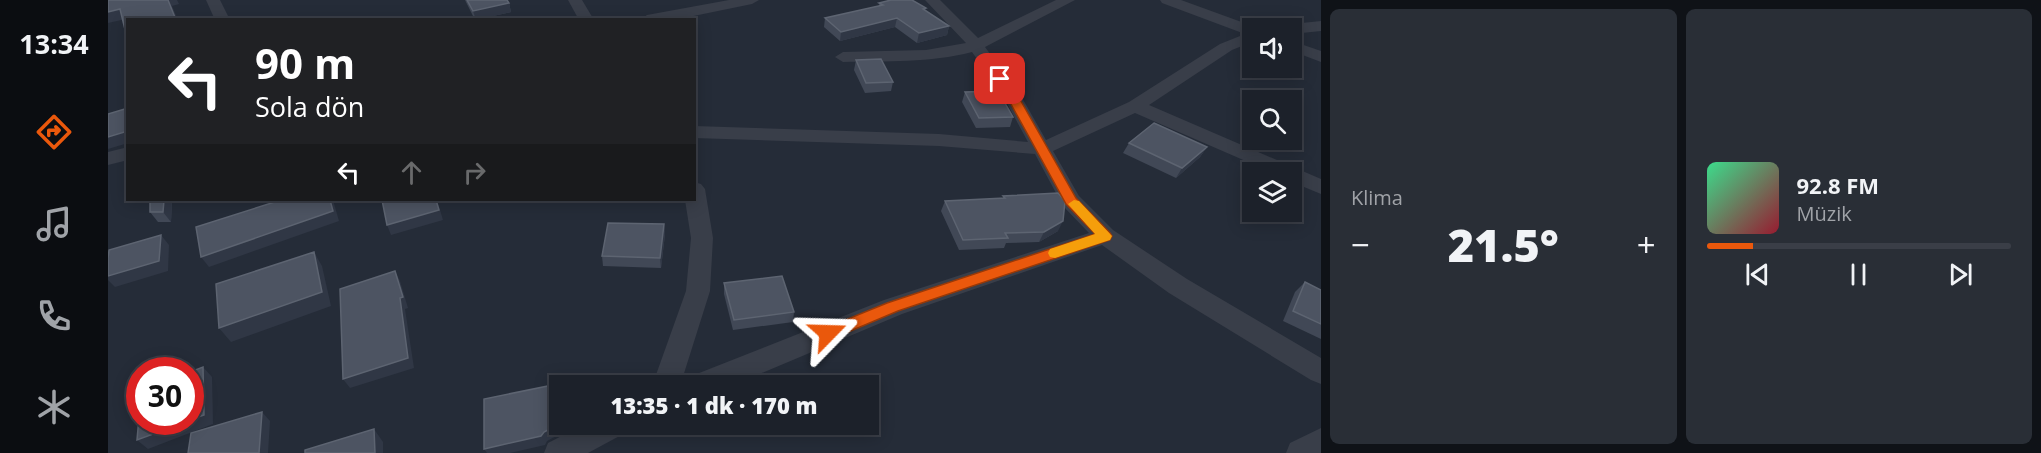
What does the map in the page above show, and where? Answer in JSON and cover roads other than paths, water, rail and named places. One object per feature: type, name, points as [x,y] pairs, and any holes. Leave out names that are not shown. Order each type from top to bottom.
[{"type":"street","points":[[213,0],[222,18]]},
{"type":"street","points":[[575,0],[586,18]]},
{"type":"street","points":[[657,18],[690,5],[752,0]]},
{"type":"street","points":[[932,0],[975,46],[1012,96],[1071,201],[1105,236],[1178,286],[1321,372]]},
{"type":"street","points":[[843,57],[911,56],[959,51],[975,46],[1068,0]]},
{"type":"street","points":[[1167,0],[1242,27]]},
{"type":"street","points":[[1302,28],[1321,26]]},
{"type":"street","points":[[696,132],[939,140],[1042,149],[1135,106],[1226,47],[1242,41]]},
{"type":"street","points":[[1302,50],[1321,57]]},
{"type":"street","points":[[1135,106],[1265,162]]},
{"type":"street","points":[[108,159],[126,154]]},
{"type":"street","points":[[1302,178],[1321,187]]},
{"type":"street","points":[[670,375],[698,291],[702,238],[696,201]]},
{"type":"street","points":[[726,375],[893,307],[1105,236]]},
{"type":"street","points":[[559,453],[594,435]]},
{"type":"street","points":[[1301,453],[1321,442]]}]
